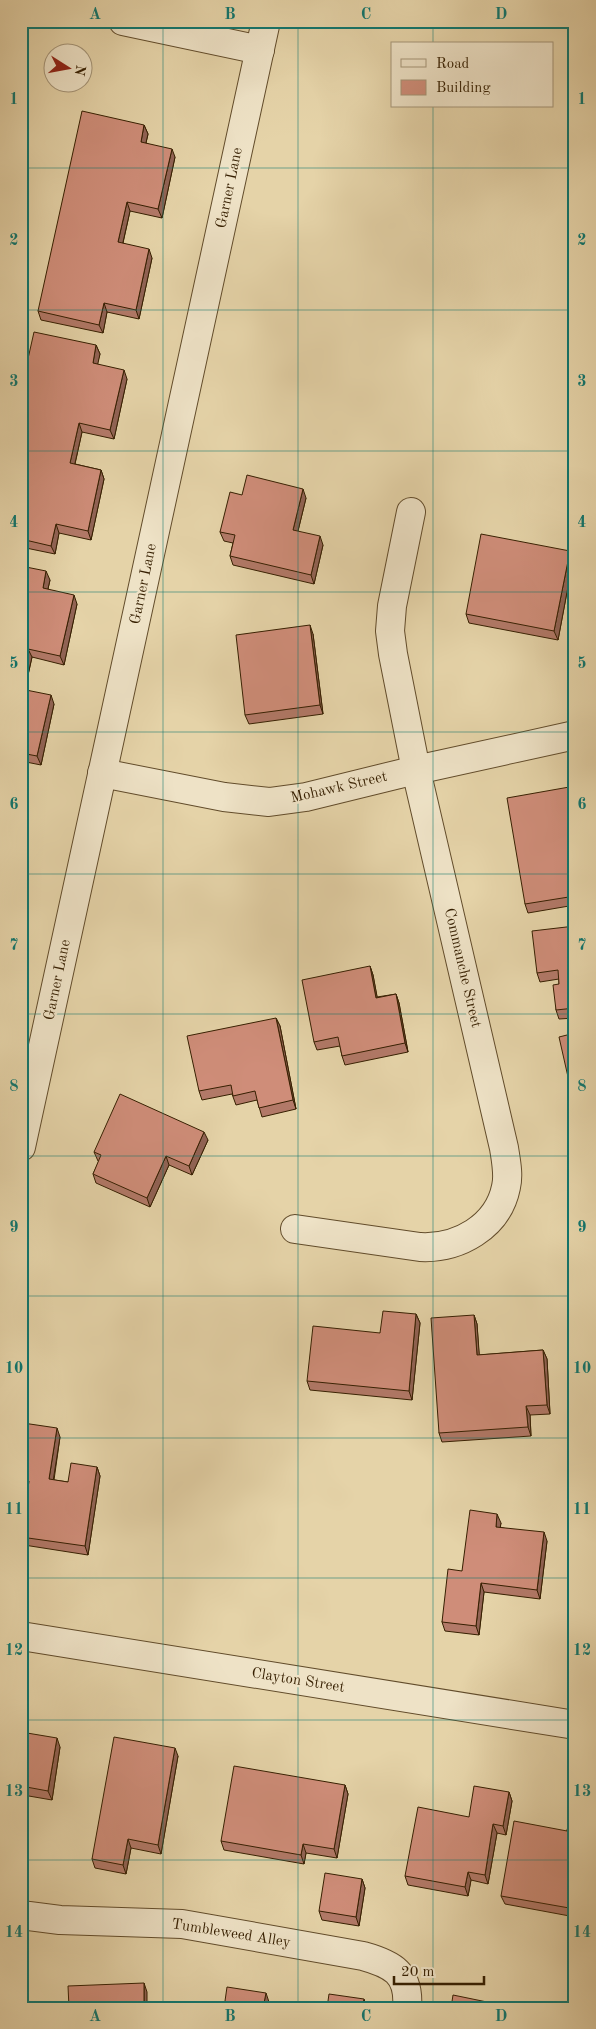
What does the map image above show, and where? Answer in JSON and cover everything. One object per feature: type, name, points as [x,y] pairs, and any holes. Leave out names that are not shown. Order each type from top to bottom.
[{"type":"street","points":[[123,21],[260,50]]},
{"type":"street","name":"Garner Lane","points":[[21,1147],[266,21]]},
{"type":"street","name":"Commanche Street","points":[[295,1229],[420,1247],[438,1247],[459,1242],[482,1227],[499,1205],[506,1188],[507,1165],[504,1148],[416,770],[393,654],[390,631],[392,606],[411,512]]},
{"type":"street","name":"Mohawk Street","points":[[102,773],[224,797],[269,802],[306,797],[575,734]]},
{"type":"street","name":"Clayton Street","points":[[21,1636],[575,1725]]},
{"type":"street","name":"Tumbleweed Alley","points":[[21,1915],[60,1920],[182,1924],[363,1956],[391,1965],[401,1976],[406,1988],[407,2008]]},
{"type":"building","points":[[82,111],[144,125],[141,142],[172,149],[158,209],[127,202],[118,242],[149,249],[136,310],[104,303],[99,325],[38,311]]},
{"type":"building","points":[[34,332],[96,345],[93,363],[124,370],[110,430],[79,423],[70,463],[101,470],[88,531],[56,524],[51,546],[21,539],[21,390]]},
{"type":"building","points":[[247,475],[303,489],[293,530],[320,536],[311,575],[230,556],[235,535],[220,532],[230,492],[242,495]]},
{"type":"building","points":[[481,534],[570,551],[554,631],[466,614]]},
{"type":"building","points":[[21,566],[46,571],[43,588],[74,595],[60,656],[28,649],[21,681]]},
{"type":"building","points":[[310,625],[320,705],[245,715],[236,635]]},
{"type":"building","points":[[21,689],[51,695],[37,756],[21,753]]},
{"type":"building","points":[[575,786],[575,896],[525,904],[507,798]]},
{"type":"building","points":[[575,926],[575,1008],[556,1010],[553,985],[559,984],[558,970],[537,973],[532,931]]},
{"type":"building","points":[[370,966],[376,998],[396,994],[405,1043],[342,1056],[338,1037],[314,1042],[302,980]]},
{"type":"building","points":[[276,1018],[293,1100],[259,1108],[255,1091],[233,1096],[231,1085],[199,1091],[187,1036]]},
{"type":"building","points":[[575,1033],[575,1108],[559,1037]]},
{"type":"building","points":[[120,1094],[204,1132],[189,1166],[166,1156],[147,1198],[93,1174],[101,1155],[94,1152]]},
{"type":"building","points":[[383,1311],[416,1314],[409,1391],[307,1381],[313,1326],[380,1333]]},
{"type":"building","points":[[474,1315],[477,1355],[543,1350],[547,1405],[526,1406],[528,1427],[439,1433],[431,1318]]},
{"type":"building","points":[[23,1423],[57,1428],[49,1479],[68,1482],[71,1463],[97,1467],[85,1546],[21,1537],[29,1481],[21,1480],[21,1434]]},
{"type":"building","points":[[470,1510],[497,1514],[496,1527],[544,1532],[537,1590],[481,1583],[476,1626],[442,1622],[448,1569],[462,1571]]},
{"type":"building","points":[[21,1732],[57,1738],[48,1791],[21,1786]]},
{"type":"building","points":[[114,1737],[175,1748],[158,1845],[128,1839],[123,1865],[92,1859]]},
{"type":"building","points":[[234,1766],[345,1785],[334,1849],[303,1844],[301,1855],[221,1841]]},
{"type":"building","points":[[474,1786],[509,1792],[503,1826],[493,1824],[485,1875],[468,1872],[465,1887],[405,1876],[418,1807],[469,1817]]},
{"type":"building","points":[[574,1792],[575,1909],[501,1896],[514,1821],[567,1831]]},
{"type":"building","points":[[325,1873],[362,1879],[356,1917],[319,1911]]},
{"type":"building","points":[[144,1983],[144,2008],[69,2008],[68,1986]]},
{"type":"building","points":[[227,1987],[266,1993],[263,2008],[224,2008]]},
{"type":"building","points":[[329,1994],[364,1999],[362,2008],[327,2008]]},
{"type":"building","points":[[453,1995],[487,2002],[486,2008],[451,2008]]},
{"type":"building","points":[[21,1998],[25,2008],[21,2008]]}]
